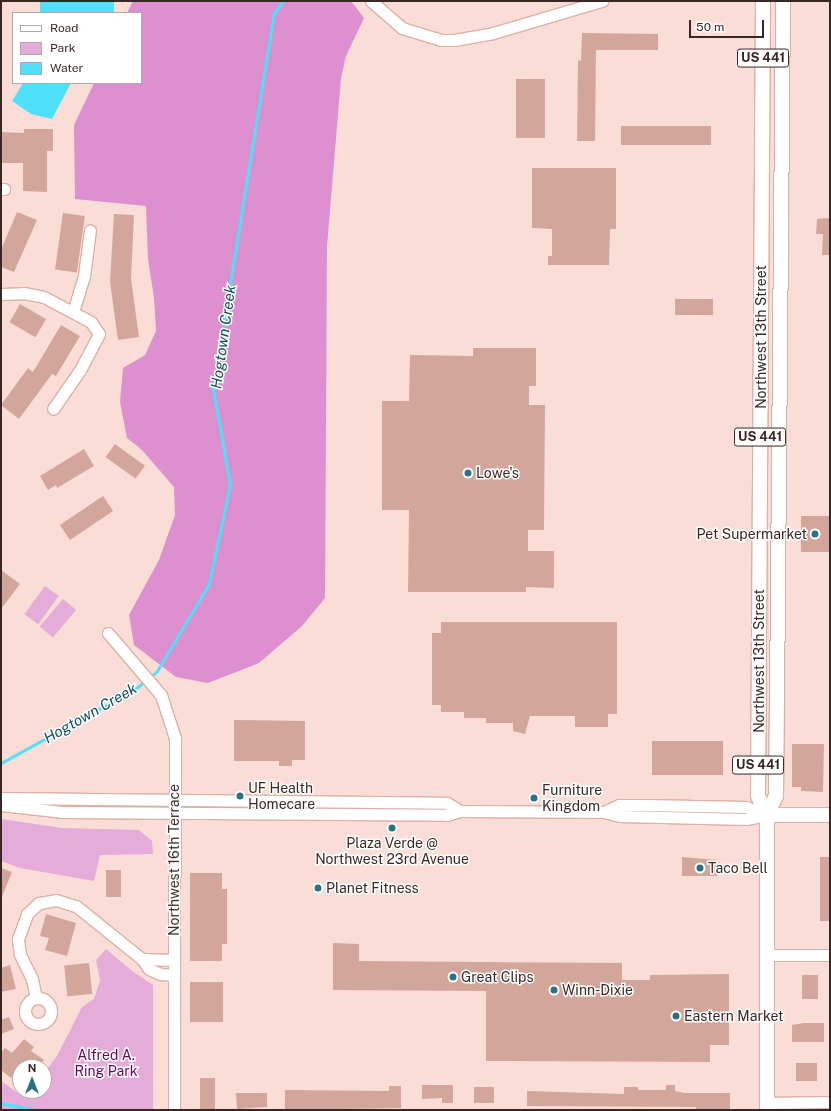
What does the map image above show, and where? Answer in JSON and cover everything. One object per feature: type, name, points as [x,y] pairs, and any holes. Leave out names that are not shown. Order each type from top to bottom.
[{"type":"main road","name":"Northwest 13th Street","points":[[763,1],[758,796],[767,815],[767,1106]]},
{"type":"main road","name":"Northwest 13th Street","points":[[767,815],[776,796],[783,1]]},
{"type":"main road","points":[[760,346],[781,346]]},
{"type":"main road","points":[[760,528],[768,554],[779,571]]},
{"type":"main road","points":[[759,573],[770,588],[778,609]]},
{"type":"main road","points":[[767,815],[830,815]]},
{"type":"street","points":[[371,1],[402,28],[441,40],[454,40],[493,33],[602,1]]},
{"type":"street","points":[[73,312],[84,276],[90,230]]},
{"type":"street","points":[[1,294],[24,293],[44,297],[91,322],[99,334],[80,370],[53,409]]},
{"type":"street","name":"Northwest 16th Terrace","points":[[108,633],[116,640],[127,658],[161,696],[175,738],[174,1110]]},
{"type":"street","points":[[1,798],[447,803],[460,811]]},
{"type":"street","points":[[1,805],[62,812],[447,815],[460,811],[604,812],[620,816],[738,819],[767,815]]},
{"type":"street","points":[[604,812],[619,805],[646,805],[746,807],[767,815]]},
{"type":"street","points":[[36,998],[32,979],[20,954],[18,939],[27,914],[39,903],[56,900],[76,906],[142,960],[152,971],[174,975]]},
{"type":"street","points":[[767,956],[830,955]]},
{"type":"street","points":[[142,960],[174,960]]},
{"type":"street","points":[[767,1106],[830,1102]]},
{"type":"green space","points":[[45,586],[59,596],[38,624],[24,614]]},
{"type":"green space","points":[[63,599],[76,610],[53,638],[40,627]]},
{"type":"green space","points":[[1,819],[62,828],[139,830],[152,841],[153,854],[100,855],[94,881],[20,868],[1,861]]},
{"type":"green space","name":"Alfred A. Ring Park","points":[[106,949],[132,971],[153,985],[153,1110],[1,1110],[1,1081],[12,1089],[12,1099],[52,1099],[52,1063],[57,1056],[82,1007],[94,999],[100,981],[96,960]]},
{"type":"shaded area","points":[[133,1],[351,1],[364,18],[346,56],[341,78],[327,246],[325,598],[302,626],[259,663],[208,683],[176,677],[134,645],[129,615],[159,560],[175,515],[174,487],[142,450],[127,438],[120,402],[123,368],[145,355],[156,331],[154,298],[148,259],[146,206],[75,199],[74,125],[94,84],[142,84],[142,12],[128,12]]},
{"type":"water","points":[[40,1],[114,1],[114,12],[40,12]]},
{"type":"water","points":[[22,84],[70,84],[52,119],[31,114],[12,101]]},
{"type":"building","points":[[582,33],[658,34],[658,50],[596,50],[595,141],[577,141],[578,60],[581,61]]},
{"type":"building","points":[[516,79],[545,79],[545,138],[516,138]]},
{"type":"building","points":[[621,126],[711,126],[711,145],[621,145]]},
{"type":"building","points":[[24,129],[53,129],[53,151],[47,151],[47,192],[23,191],[23,163],[1,163],[1,132],[24,133]]},
{"type":"building","points":[[532,168],[616,168],[616,229],[610,229],[609,265],[548,265],[548,256],[552,256],[552,229],[532,228]]},
{"type":"building","points":[[17,212],[37,220],[14,272],[1,267],[1,250]]},
{"type":"building","points":[[63,213],[85,216],[77,273],[55,269]]},
{"type":"building","points":[[114,214],[134,215],[131,279],[139,337],[118,340],[110,282]]},
{"type":"building","points":[[830,218],[830,255],[822,255],[823,234],[816,234],[817,219]]},
{"type":"building","points":[[675,299],[713,299],[713,315],[675,315]]},
{"type":"building","points":[[20,304],[46,319],[35,337],[10,322]]},
{"type":"building","points":[[61,325],[80,336],[56,376],[52,374],[19,419],[1,405],[28,368],[33,372]]},
{"type":"building","points":[[473,348],[536,348],[536,386],[529,386],[529,405],[545,405],[544,530],[528,530],[528,551],[554,551],[554,588],[526,587],[526,592],[408,592],[409,510],[382,510],[382,401],[409,401],[410,355],[473,356]]},
{"type":"building","points":[[115,444],[145,466],[136,479],[106,457]]},
{"type":"building","points":[[84,449],[94,466],[57,488],[56,485],[48,490],[40,476]]},
{"type":"building","points":[[103,496],[113,511],[70,540],[60,525]]},
{"type":"building","name":"Pet Supermarket","points":[[801,516],[830,516],[830,552],[801,552]]},
{"type":"building","points":[[1,570],[20,584],[1,609]]},
{"type":"building","points":[[441,622],[617,622],[617,714],[608,714],[608,727],[575,727],[575,716],[530,716],[525,734],[513,731],[513,723],[486,723],[486,718],[464,718],[464,712],[441,712],[441,705],[432,705],[432,633],[441,633]]},
{"type":"building","points":[[234,720],[305,721],[305,760],[292,760],[292,766],[279,766],[279,761],[234,761]]},
{"type":"building","points":[[652,741],[723,741],[723,775],[652,775]]},
{"type":"building","points":[[792,744],[824,744],[823,792],[801,791],[801,787],[792,787]]},
{"type":"building","name":"Taco Bell","points":[[682,857],[717,860],[717,876],[682,876]]},
{"type":"building","points":[[820,857],[830,857],[830,921],[820,921]]},
{"type":"building","points":[[1,868],[12,872],[1,899]]},
{"type":"building","points":[[106,870],[121,870],[121,897],[106,897]]},
{"type":"building","points":[[190,873],[222,873],[222,889],[227,889],[227,944],[222,944],[222,961],[190,961]]},
{"type":"building","points":[[46,914],[76,923],[67,956],[45,950],[49,938],[40,936]]},
{"type":"building","points":[[333,943],[359,944],[359,961],[622,963],[622,980],[650,980],[650,975],[729,974],[729,1045],[710,1045],[710,1062],[486,1061],[486,991],[333,990]]},
{"type":"building","points":[[89,963],[92,994],[67,996],[64,966]]},
{"type":"building","points":[[10,965],[16,989],[1,992],[1,968]]},
{"type":"building","points":[[802,975],[818,975],[818,999],[802,999]]},
{"type":"building","points":[[190,982],[223,982],[223,1022],[190,1022]]},
{"type":"building","points":[[9,1017],[14,1029],[1,1034],[1,1020]]},
{"type":"building","points":[[804,1023],[824,1023],[824,1042],[792,1042],[792,1025]]},
{"type":"building","points":[[24,1039],[34,1047],[31,1051],[43,1059],[12,1059],[11,1078],[1,1070],[1,1053],[5,1048],[12,1053]]},
{"type":"building","points":[[796,1063],[817,1063],[817,1081],[796,1081]]},
{"type":"building","points":[[200,1078],[215,1078],[215,1109],[200,1109]]},
{"type":"building","points":[[422,1085],[453,1085],[453,1103],[442,1103],[442,1098],[422,1099]]},
{"type":"building","points":[[666,1085],[675,1085],[675,1091],[684,1093],[730,1093],[730,1109],[696,1109],[696,1107],[527,1106],[527,1091],[624,1094],[624,1087],[638,1087],[638,1090],[666,1090]]},
{"type":"building","points":[[389,1086],[401,1086],[401,1108],[285,1110],[285,1090],[389,1091]]},
{"type":"building","points":[[474,1087],[494,1087],[494,1103],[474,1103]]},
{"type":"building","points":[[236,1093],[267,1093],[267,1107],[237,1109]]},
{"type":"waterway","name":"Hogtown Creek","points":[[1,763],[135,689],[157,671],[209,584],[230,484],[213,389],[274,13],[283,1]]},
{"type":"waterway","points":[[1,1103],[38,1110]]},
{"type":"place","name":"Lowe's","points":[[468,473]]},
{"type":"place","name":"Pet Supermarket","points":[[815,534]]},
{"type":"place","name":"UF Health Homecare","points":[[240,796]]},
{"type":"place","name":"Furniture Kingdom","points":[[534,798]]},
{"type":"place","name":"Plaza Verde @ Northwest 23rd Avenue","points":[[392,828]]},
{"type":"place","name":"Taco Bell","points":[[700,868]]},
{"type":"place","name":"Planet Fitness","points":[[318,888]]},
{"type":"place","name":"Great Clips","points":[[453,977]]},
{"type":"place","name":"Winn-Dixie","points":[[554,990]]},
{"type":"place","name":"Eastern Market","points":[[676,1016]]}]
